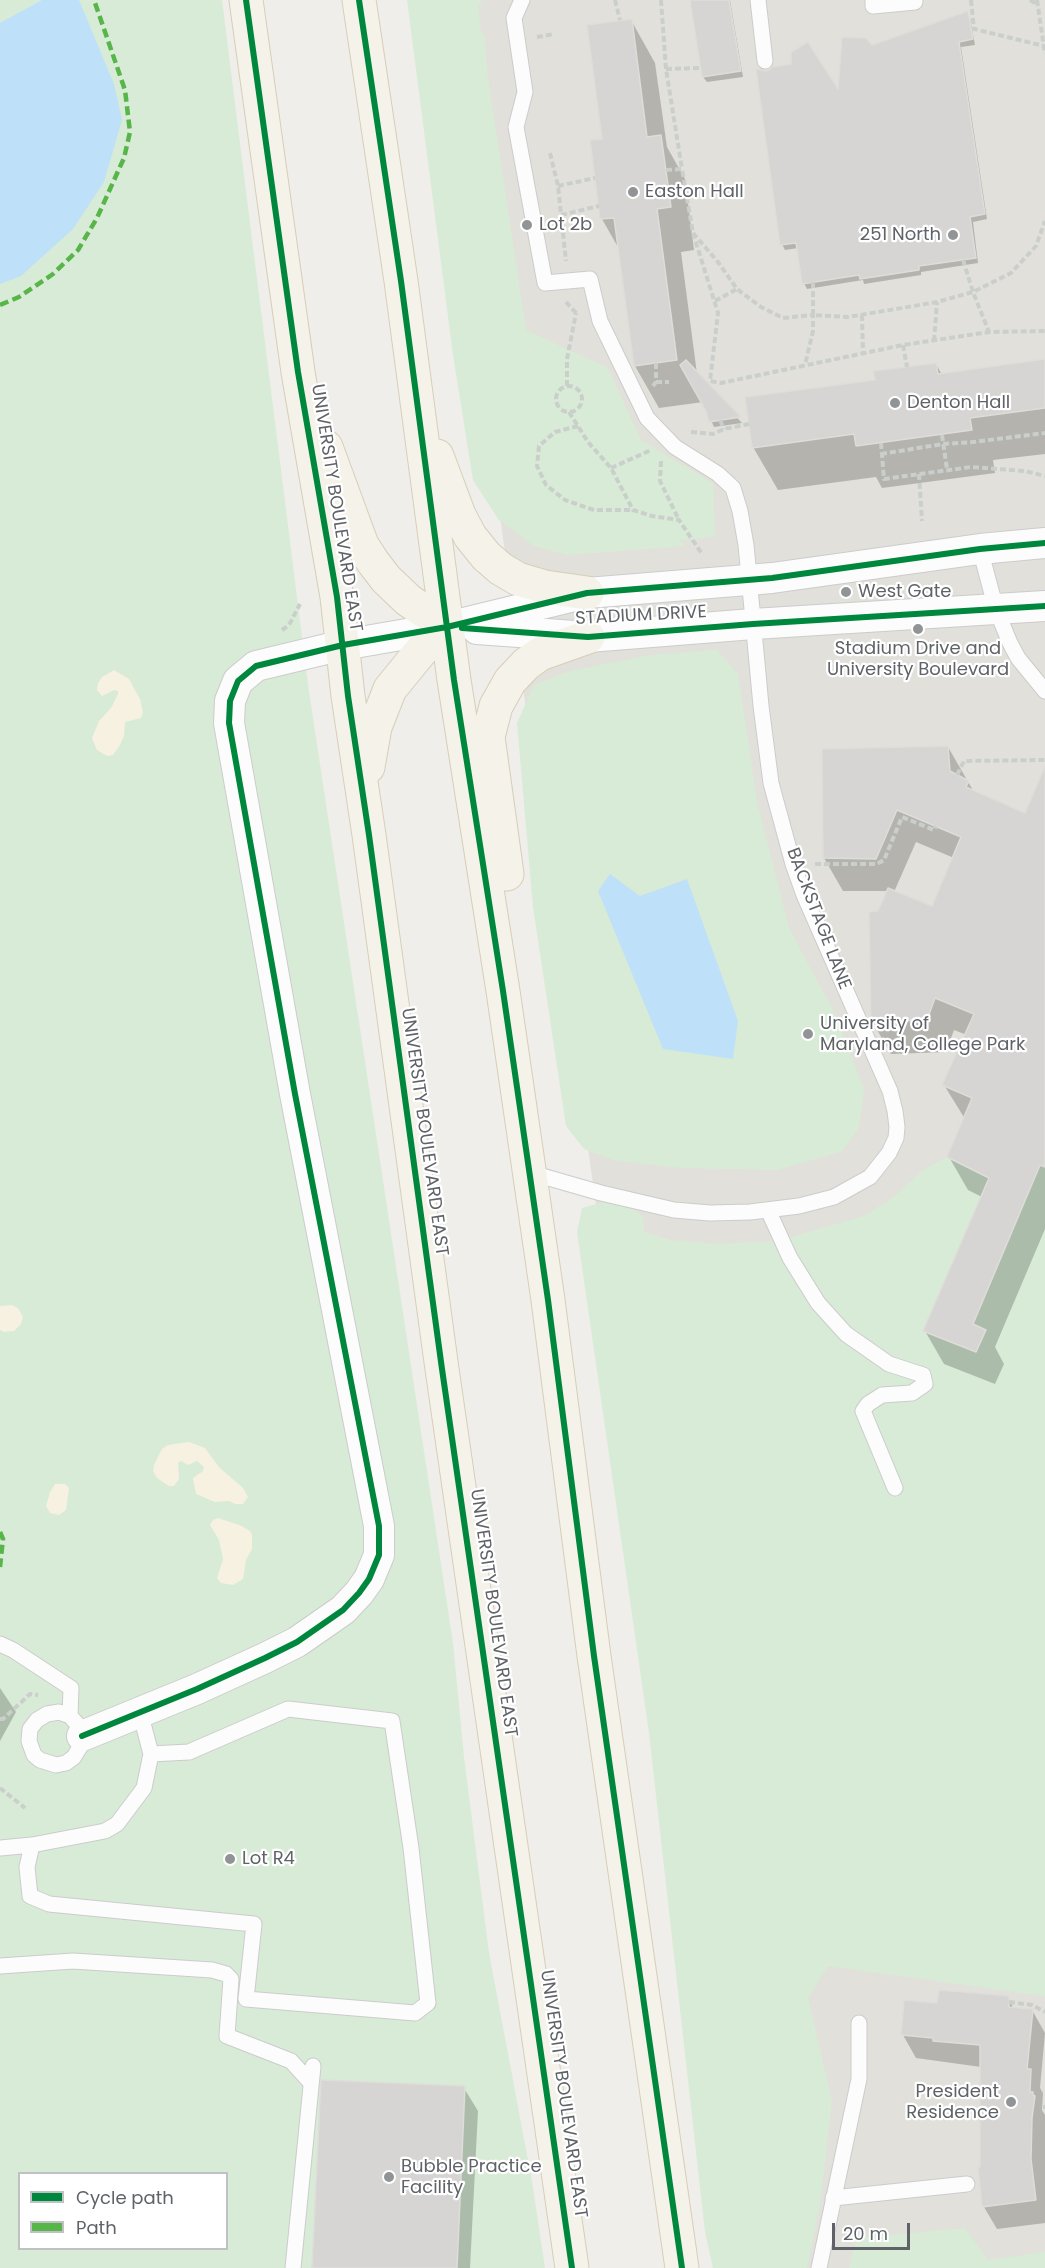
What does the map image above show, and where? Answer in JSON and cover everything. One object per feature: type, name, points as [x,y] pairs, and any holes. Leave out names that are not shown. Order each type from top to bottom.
[{"type":"main road","name":"UNIVERSITY BOULEVARD EAST","points":[[246,0],[298,372],[337,597],[348,696],[440,1358],[572,2268]]},
{"type":"main road","points":[[359,0],[415,385],[447,627],[548,1300],[594,1656],[682,2268]]},
{"type":"main road","points":[[298,372],[362,545],[386,579],[408,600],[447,627]]},
{"type":"main road","points":[[415,385],[434,447],[459,515],[480,550],[518,579],[588,593]]},
{"type":"main road","points":[[369,835],[368,762],[375,727],[384,701],[410,663],[447,627]]},
{"type":"main road","points":[[503,991],[515,934],[488,737],[496,706],[526,663],[540,654],[588,637]]},
{"type":"street","name":"STADIUM DRIVE","points":[[447,627],[588,593],[827,572],[980,549],[1045,543]]},
{"type":"street","name":"STADIUM DRIVE","points":[[447,627],[588,637],[753,624],[1045,606]]},
{"type":"street","points":[[76,1726],[140,1712],[265,1658],[323,1625],[343,1610],[369,1579],[379,1555],[379,1526],[295,1094],[229,723],[230,701],[238,681],[256,666],[343,645],[447,627]]},
{"type":"lane","name":"BACKSTAGE LANE","points":[[522,0],[514,18],[525,92],[516,127],[545,284],[590,279],[600,321],[647,418],[675,447],[718,474],[733,488],[744,534],[750,580],[760,706],[771,783],[793,864],[820,934],[890,1091],[896,1111],[897,1127],[896,1138],[879,1168],[852,1189],[834,1197],[799,1206],[768,1210],[710,1213],[674,1210],[601,1193],[528,1172]]},
{"type":"lane","points":[[758,0],[765,62]]},
{"type":"lane","points":[[873,0],[873,6],[915,2]]},
{"type":"lane","points":[[980,549],[996,609],[1018,658],[1045,691]]},
{"type":"lane","points":[[768,1210],[790,1258],[818,1303],[846,1334],[889,1364],[923,1375],[925,1384],[912,1393],[882,1395],[868,1404],[863,1411],[895,1488]]},
{"type":"lane","points":[[0,1644],[71,1688],[70,1698],[76,1726]]},
{"type":"lane","points":[[32,1845],[27,1867],[30,1896],[49,1904],[254,1924],[246,1999],[415,2013],[428,2003],[411,1848],[392,1721],[288,1709],[189,1752],[151,1754]]},
{"type":"lane","points":[[0,1848],[32,1845],[105,1831],[117,1824],[144,1788],[151,1754],[140,1712]]},
{"type":"lane","points":[[0,1966],[73,1961],[212,1970],[226,1974],[231,1979],[227,2036],[291,2061],[311,2084]]},
{"type":"lane","points":[[819,2268],[859,2079],[859,2023]]},
{"type":"lane","points":[[293,2268],[313,2066]]},
{"type":"lane","points":[[833,2198],[967,2184]]},
{"type":"path","points":[[615,0],[620,20]]},
{"type":"path","points":[[661,0],[666,69],[693,233],[718,313],[710,381],[721,383],[903,345],[989,332],[1045,331]]},
{"type":"path","points":[[971,0],[974,29],[1044,46]]},
{"type":"path","points":[[1030,0],[1038,2],[1045,54]]},
{"type":"path","points":[[666,69],[700,68]]},
{"type":"path","points":[[550,153],[558,186],[567,260]]},
{"type":"path","points":[[666,170],[682,169]]},
{"type":"path","points":[[558,186],[595,178]]},
{"type":"path","points":[[561,215],[599,206]]},
{"type":"path","points":[[693,233],[737,289],[761,307],[783,318],[813,315],[848,317],[937,302],[973,292],[1011,273],[1036,246],[1045,221]]},
{"type":"path","points":[[963,260],[989,332]]},
{"type":"path","points":[[805,365],[813,331],[813,282]]},
{"type":"path","points":[[715,301],[737,289]]},
{"type":"path","points":[[934,341],[937,302]]},
{"type":"path","points":[[567,386],[567,359],[576,313]]},
{"type":"path","points":[[862,314],[863,353]]},
{"type":"path","points":[[903,345],[907,367]]},
{"type":"path","points":[[656,363],[656,382],[669,382]]},
{"type":"path","points":[[569,412],[577,409],[582,398],[575,387],[567,386],[557,394],[556,402],[561,409],[569,412],[588,442],[611,468],[633,510]]},
{"type":"path","points":[[720,420],[724,429],[749,424]]},
{"type":"path","points":[[578,426],[555,432],[539,446],[537,466],[546,485],[565,500],[594,510],[633,510],[652,516],[679,520]]},
{"type":"path","points":[[882,454],[1045,432]]},
{"type":"path","points":[[942,435],[947,469]]},
{"type":"path","points":[[611,468],[667,440]]},
{"type":"path","points":[[667,440],[661,457],[660,481],[679,520],[702,554]]},
{"type":"path","points":[[881,443],[884,479],[971,467],[1025,471],[1045,476]]},
{"type":"path","points":[[919,474],[922,521]]},
{"type":"path","points":[[957,775],[964,761],[1045,760]]},
{"type":"path","points":[[821,864],[877,864],[884,860],[902,817],[934,830],[936,826]]},
{"type":"path","points":[[0,1719],[3,1719],[30,1694],[70,1698]]},
{"type":"path","points":[[0,1788],[25,1808]]},
{"type":"path","points":[[1009,2002],[1032,2005],[1045,2012]]},
{"type":"shaded area","name":"University of Maryland, College Park","points":[[421,0],[1045,0],[1045,2268],[747,2268],[496,486]]},
{"type":"green space","points":[[0,0],[222,0],[308,685],[453,1643],[464,1757],[489,1953],[532,2181],[545,2268],[0,2268]]},
{"type":"green space","points":[[407,0],[481,0],[482,5],[478,4],[481,32],[484,34],[488,78],[526,330],[608,368],[641,440],[713,483],[715,537],[680,540],[685,546],[569,555],[534,546],[498,519],[473,480],[453,355]]},
{"type":"green space","points":[[717,650],[738,674],[757,802],[789,928],[836,1016],[864,1089],[859,1128],[843,1151],[777,1170],[680,1168],[613,1160],[584,1149],[566,1126],[533,907],[517,723],[534,685],[570,671],[651,655]]},
{"type":"green space","points":[[947,1157],[989,1178],[923,1331],[976,1352],[986,1330],[973,1324],[1040,1165],[1045,1167],[1045,1996],[828,1966],[808,1998],[832,2101],[820,2205],[807,2268],[713,2268],[705,2232],[649,1733],[577,1232],[582,1208],[604,1202],[630,1207],[643,1216],[644,1232],[671,1240],[716,1244],[777,1241],[864,1216],[895,1196],[923,1170]]},
{"type":"green space","points":[[965,2228],[988,2260],[1045,2252],[1045,2268],[849,2268],[856,2238]]},
{"type":"sand","points":[[114,670],[129,679],[140,699],[143,713],[141,718],[125,722],[124,736],[120,745],[113,755],[107,756],[97,750],[92,738],[99,721],[111,708],[118,694],[118,691],[114,690],[102,696],[97,690],[98,683],[102,677]]},
{"type":"sand","points":[[12,1305],[18,1308],[23,1317],[21,1324],[14,1331],[4,1332],[0,1330],[0,1306]]},
{"type":"sand","points":[[189,1442],[205,1448],[219,1467],[243,1488],[248,1497],[243,1504],[229,1501],[215,1502],[196,1494],[193,1478],[203,1471],[204,1467],[197,1461],[188,1465],[181,1461],[178,1463],[179,1479],[174,1486],[169,1486],[157,1478],[153,1471],[154,1465],[162,1449],[168,1445]]},
{"type":"sand","points":[[55,1484],[65,1484],[69,1488],[66,1510],[59,1515],[50,1513],[46,1506]]},
{"type":"sand","points":[[218,1518],[242,1526],[252,1535],[252,1549],[246,1560],[243,1579],[233,1585],[221,1583],[217,1578],[223,1559],[219,1540],[210,1525]]},
{"type":"water","points":[[42,0],[79,0],[114,84],[122,120],[104,182],[73,229],[21,276],[0,284],[0,23]]},
{"type":"water","points":[[610,874],[640,896],[687,879],[738,1021],[733,1059],[663,1049],[598,891]]},
{"type":"building","points":[[690,0],[729,0],[741,71],[702,77]]},
{"type":"building","points":[[968,11],[973,39],[959,42],[985,214],[970,217],[976,258],[919,266],[919,270],[860,279],[859,275],[802,284],[796,243],[780,245],[756,69],[767,71],[773,67],[791,64],[791,52],[808,42],[838,89],[842,37],[866,38],[872,45]]},
{"type":"building","name":"Easton Hall","points":[[632,19],[647,137],[661,135],[671,207],[657,209],[677,360],[634,366],[614,218],[600,219],[590,140],[602,139],[587,25]]},
{"type":"building","name":"Denton Hall","points":[[1045,359],[1045,408],[970,418],[972,430],[856,446],[854,434],[752,448],[745,397],[875,380],[873,371],[936,363],[938,374]]},
{"type":"building","points":[[686,360],[741,417],[709,422],[706,411],[680,365]]},
{"type":"building","points":[[948,746],[950,771],[969,781],[966,787],[1025,813],[1045,766],[1045,1167],[1040,1165],[973,1324],[986,1330],[976,1352],[923,1331],[989,1178],[947,1157],[972,1098],[942,1085],[974,1014],[935,998],[927,1020],[871,1022],[869,912],[878,911],[888,888],[932,906],[961,837],[897,810],[876,859],[823,858],[822,749]]},
{"type":"building","name":"President Residence","points":[[939,1990],[1009,1996],[1009,2007],[1033,2009],[1027,2069],[1031,2069],[1030,2092],[1033,2092],[1035,2096],[1031,2159],[1036,2200],[982,2207],[978,2167],[980,2167],[980,2045],[933,2041],[933,2038],[901,2035],[904,2000],[937,2003]]},
{"type":"building","name":"Bubble Practice Facility","points":[[321,2080],[465,2086],[457,2268],[312,2268]]},
{"type":"marked path","points":[[0,305],[19,297],[53,274],[78,250],[97,218],[124,158],[130,132],[125,90],[94,0]]},
{"type":"marked path","points":[[0,1532],[3,1539],[0,1567]]},
{"type":"cycle path","points":[[246,0],[298,372],[337,597],[348,696],[442,1369],[572,2268]]},
{"type":"cycle path","points":[[359,0],[401,281],[454,680],[503,991],[548,1300],[594,1656],[682,2268]]},
{"type":"cycle path","points":[[82,1736],[197,1689],[297,1642],[343,1610],[369,1579],[379,1555],[379,1526],[295,1094],[229,723],[230,701],[238,681],[256,666],[343,645],[447,627],[587,593],[772,578],[980,549],[1045,543]]},
{"type":"cycle path","points":[[462,628],[588,637],[753,624],[1045,606]]},
{"type":"place","name":"Easton Hall","points":[[633,192]]},
{"type":"place","name":"Lot 2b","points":[[527,225]]},
{"type":"place","name":"251 North","points":[[953,235]]},
{"type":"place","name":"Denton Hall","points":[[895,403]]},
{"type":"place","name":"West Gate","points":[[846,592]]},
{"type":"place","name":"Stadium Drive and University Boulevard","points":[[918,629]]},
{"type":"place","name":"University of Maryland, College Park","points":[[808,1034]]},
{"type":"place","name":"Lot R4","points":[[230,1859]]},
{"type":"place","name":"President Residence","points":[[1011,2102]]},
{"type":"place","name":"Bubble Practice Facility","points":[[389,2177]]}]
